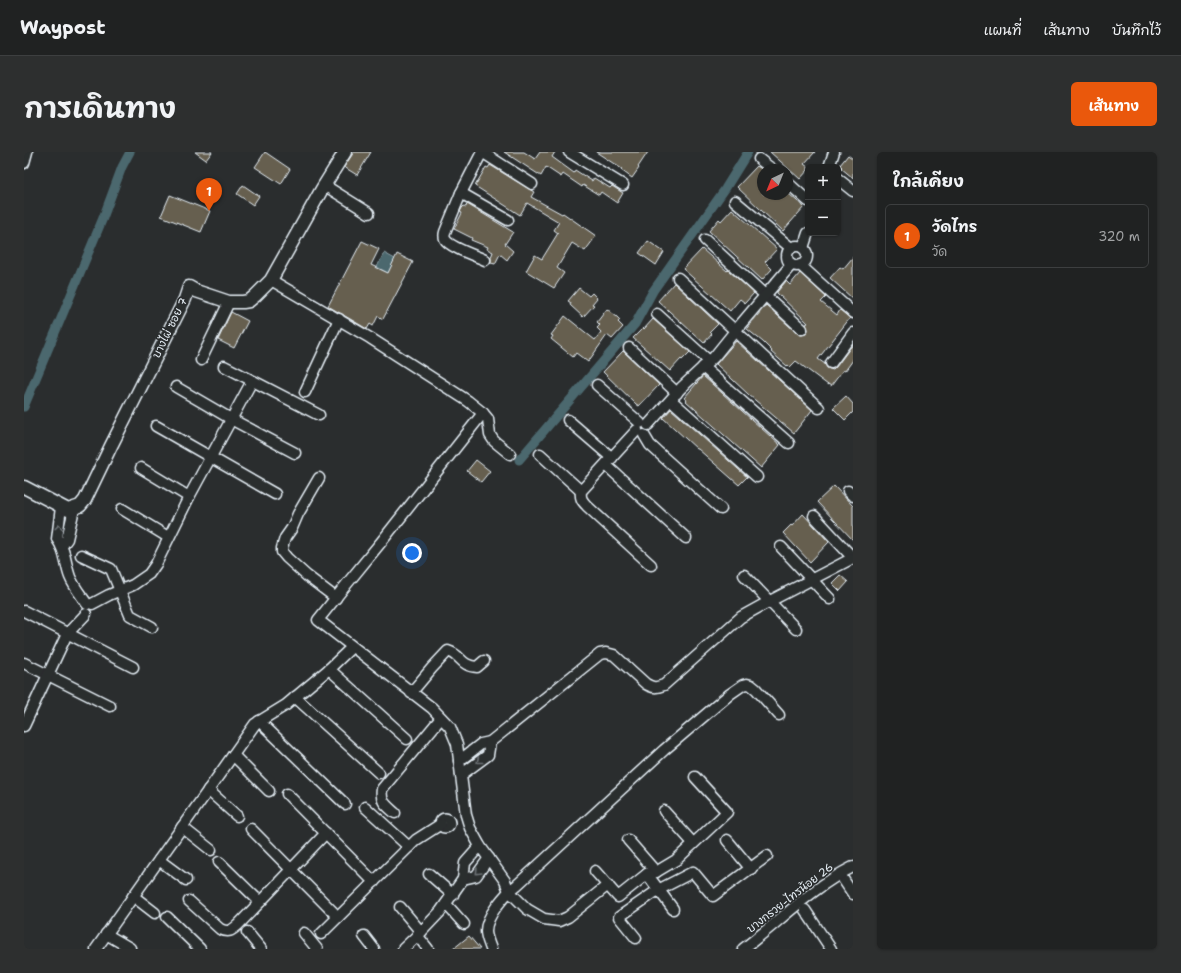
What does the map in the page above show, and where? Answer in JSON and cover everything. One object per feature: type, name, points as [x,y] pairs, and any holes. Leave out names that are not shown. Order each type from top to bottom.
[{"type":"street","points":[[24,163],[27,152]]},
{"type":"street","name":"บางไผ่ ซอย 7","points":[[74,509],[80,506],[85,500],[185,299],[189,287],[196,291],[229,302],[237,303],[249,300],[255,296],[271,280],[324,185],[345,152]]},
{"type":"street","points":[[485,260],[451,244],[444,237],[461,193],[482,152],[532,184]]},
{"type":"street","points":[[574,153],[622,185]]},
{"type":"street","points":[[830,164],[832,153]]},
{"type":"street","points":[[759,159],[765,164]]},
{"type":"street","points":[[841,182],[853,192]]},
{"type":"street","points":[[324,185],[369,213]]},
{"type":"street","points":[[793,187],[807,200]]},
{"type":"street","points":[[461,193],[508,220]]},
{"type":"street","points":[[734,201],[791,248]]},
{"type":"street","points":[[803,248],[807,236]]},
{"type":"street","points":[[705,240],[802,329]]},
{"type":"street","points":[[651,565],[583,502],[580,497],[581,491],[724,346],[765,295],[796,264],[805,262],[807,257],[803,248],[795,246],[791,248],[788,252],[789,261],[796,264],[853,313]]},
{"type":"street","points":[[678,278],[819,408]]},
{"type":"street","points":[[271,280],[339,319],[454,391],[483,413],[488,419],[490,436],[510,454]]},
{"type":"street","points":[[201,360],[229,302]]},
{"type":"street","points":[[657,314],[706,364],[789,443]]},
{"type":"street","points":[[305,392],[339,319]]},
{"type":"street","points":[[831,363],[853,333]]},
{"type":"street","points":[[629,348],[674,396],[757,477]]},
{"type":"street","points":[[224,366],[319,415]]},
{"type":"street","points":[[24,726],[26,715],[67,634],[88,607],[109,595],[133,585],[149,574],[156,564],[168,537],[252,381]]},
{"type":"street","points":[[597,385],[642,428],[650,445],[721,509]]},
{"type":"street","points":[[176,387],[231,419],[295,452]]},
{"type":"street","points":[[483,413],[318,620],[432,708],[450,727],[457,744],[466,815],[470,828],[480,846],[505,881],[509,891],[527,908],[544,919],[559,920],[568,917],[608,885]]},
{"type":"street","points":[[568,420],[686,538]]},
{"type":"street","points":[[156,426],[275,494]]},
{"type":"street","points":[[540,454],[581,491]]},
{"type":"street","points":[[141,468],[189,497]]},
{"type":"street","points":[[319,478],[285,538],[282,552],[307,576],[336,598]]},
{"type":"street","points":[[24,487],[61,507],[68,510],[74,509],[67,539],[62,546]]},
{"type":"street","points":[[61,507],[57,539],[62,546],[70,578],[88,607]]},
{"type":"street","points":[[122,508],[168,537]]},
{"type":"street","points":[[459,761],[481,744],[490,742],[600,654],[606,652],[614,655],[646,684],[657,688],[664,685],[740,618],[853,558],[814,516]]},
{"type":"street","points":[[782,547],[830,599]]},
{"type":"street","points":[[80,555],[111,569],[130,615],[152,627]]},
{"type":"street","points":[[744,575],[796,629]]},
{"type":"street","points":[[24,612],[133,667]]},
{"type":"street","points":[[96,949],[255,724],[286,705],[329,669],[352,647]]},
{"type":"street","points":[[411,693],[448,651],[454,652],[469,666],[477,667],[484,661]]},
{"type":"street","points":[[24,663],[110,706]]},
{"type":"street","points":[[329,669],[407,739]]},
{"type":"street","points":[[490,949],[486,930],[488,920],[509,891],[664,750],[730,694],[743,685],[750,685],[756,689],[778,715]]},
{"type":"street","points":[[295,697],[379,773]]},
{"type":"street","points":[[395,813],[384,804],[381,796],[382,789],[441,718]]},
{"type":"street","points":[[259,721],[346,804]]},
{"type":"street","points":[[461,775],[488,755],[490,742]]},
{"type":"street","points":[[233,755],[269,790]]},
{"type":"street","points":[[595,871],[618,897],[652,873],[676,860],[727,812],[695,777]]},
{"type":"street","points":[[208,790],[237,816]]},
{"type":"street","points":[[287,794],[374,882]]},
{"type":"street","points":[[365,807],[409,847]]},
{"type":"street","points":[[664,811],[693,843]]},
{"type":"street","points":[[321,934],[416,840],[445,823],[466,815]]},
{"type":"street","points":[[182,827],[211,850]]},
{"type":"street","points":[[251,829],[338,916]]},
{"type":"street","points":[[189,901],[220,929],[231,931],[326,832]]},
{"type":"street","points":[[628,840],[652,873],[658,890],[673,909]]},
{"type":"street","points":[[727,840],[751,868]]},
{"type":"street","points":[[403,949],[419,934],[453,895],[463,879],[465,863],[480,846]]},
{"type":"street","points":[[636,938],[619,917],[658,890],[693,872],[713,896],[767,856]]},
{"type":"street","points":[[463,879],[476,876],[489,858]]},
{"type":"street","points":[[158,860],[186,880]]},
{"type":"street","points":[[219,862],[260,902]]},
{"type":"street","name":"บางกรวย-ไทรน้อย 26","points":[[743,949],[816,890],[840,873],[853,867]]},
{"type":"street","points":[[429,874],[453,895]]},
{"type":"street","points":[[843,879],[853,894]]},
{"type":"street","points":[[133,896],[155,914]]},
{"type":"street","points":[[446,904],[464,924]]},
{"type":"street","points":[[400,907],[428,949]]},
{"type":"street","points":[[805,910],[831,949]]},
{"type":"street","points":[[167,917],[200,949]]},
{"type":"street","points":[[247,932],[261,949]]},
{"type":"street","points":[[304,933],[317,949]]},
{"type":"street","points":[[106,934],[130,948]]},
{"type":"street","points":[[364,936],[374,949]]},
{"type":"water","points":[[384,253],[395,259],[388,273],[377,267]]},
{"type":"building","points":[[195,152],[212,152],[206,160]]},
{"type":"building","points":[[265,152],[290,169],[281,184],[255,167]]},
{"type":"building","points":[[354,152],[371,152],[357,175],[344,167]]},
{"type":"building","points":[[504,152],[524,152],[535,159],[540,152],[555,152],[552,157],[574,173],[575,170],[592,181],[594,178],[610,188],[612,186],[623,193],[617,203],[601,192],[599,195],[583,185],[582,187],[563,174],[561,177],[546,167],[541,176]]},
{"type":"building","points":[[596,152],[648,152],[632,178],[621,170],[622,169]]},
{"type":"building","points":[[770,152],[815,152],[804,164],[805,173],[800,179],[793,173],[793,164],[783,164]]},
{"type":"building","points":[[848,155],[853,159],[853,178],[841,168],[841,164]]},
{"type":"building","points":[[490,165],[534,192],[531,197],[562,214],[563,213],[596,236],[585,251],[572,243],[557,268],[564,273],[554,288],[526,271],[535,255],[542,259],[558,233],[554,230],[559,222],[527,203],[520,215],[475,186],[486,167],[488,168]]},
{"type":"building","points":[[757,166],[757,200],[793,200],[793,197],[804,207],[783,231],[737,187]]},
{"type":"building","points":[[243,185],[259,196],[253,205],[237,194]]},
{"type":"building","points":[[170,195],[210,211],[201,232],[161,216]]},
{"type":"building","points":[[467,204],[513,232],[505,244],[513,251],[507,260],[500,254],[495,264],[491,263],[493,252],[487,249],[488,247],[471,240],[472,238],[454,229],[462,213],[460,212],[462,208],[464,206],[466,207]]},
{"type":"building","points":[[732,209],[777,249],[765,262],[772,269],[762,280],[709,231],[719,219],[721,221]]},
{"type":"building","points":[[362,241],[379,249],[371,265],[388,273],[397,254],[413,262],[383,319],[378,316],[373,326],[370,324],[367,329],[328,306]]},
{"type":"building","points":[[648,241],[664,252],[656,265],[639,253]]},
{"type":"building","points":[[702,249],[754,293],[745,303],[740,299],[730,311],[683,269]]},
{"type":"building","points":[[853,257],[853,299],[830,278],[840,267],[843,269]]},
{"type":"building","points":[[800,273],[826,297],[821,302],[837,315],[840,310],[850,318],[818,359],[825,364],[827,368],[833,370],[853,344],[853,360],[831,386],[796,361],[790,367],[788,365],[787,366],[771,352],[772,351],[763,342],[747,329],[766,305],[798,334],[806,334],[808,330],[806,324],[808,323],[777,293],[786,281],[790,285]]},
{"type":"building","points":[[674,283],[718,324],[710,332],[712,334],[704,343],[658,301]]},
{"type":"building","points":[[579,288],[589,296],[592,293],[597,298],[592,304],[594,305],[583,317],[570,305],[571,303],[568,301]]},
{"type":"building","points":[[607,309],[620,320],[618,322],[623,327],[612,339],[607,335],[588,362],[576,353],[573,357],[551,339],[553,336],[551,335],[565,316],[595,340],[601,332],[597,328],[600,325],[597,322]]},
{"type":"building","points":[[231,312],[248,321],[234,348],[218,340]]},
{"type":"building","points":[[653,319],[690,352],[670,371],[633,338]]},
{"type":"building","points":[[736,341],[812,410],[794,433],[749,395],[716,364]]},
{"type":"building","points":[[623,351],[659,385],[639,406],[603,372]]},
{"type":"building","points":[[703,376],[780,445],[761,468],[684,398]]},
{"type":"building","points":[[846,396],[853,404],[853,412],[845,420],[833,408]]},
{"type":"building","points":[[671,409],[747,477],[739,485],[663,418]]},
{"type":"building","points":[[476,460],[490,471],[481,482],[467,471]]},
{"type":"building","points":[[834,486],[853,506],[853,540],[817,502]]},
{"type":"building","points":[[803,514],[829,542],[810,562],[783,533]]},
{"type":"building","points":[[840,575],[848,582],[840,591],[832,583]]},
{"type":"building","points":[[469,936],[480,949],[453,949]]},
{"type":"waterway","points":[[24,407],[103,218],[122,167],[130,152]]},
{"type":"waterway","points":[[519,460],[635,324],[653,291],[725,189],[748,152]]},
{"type":"place","name":"วัดไทร","points":[[209,211]]}]
